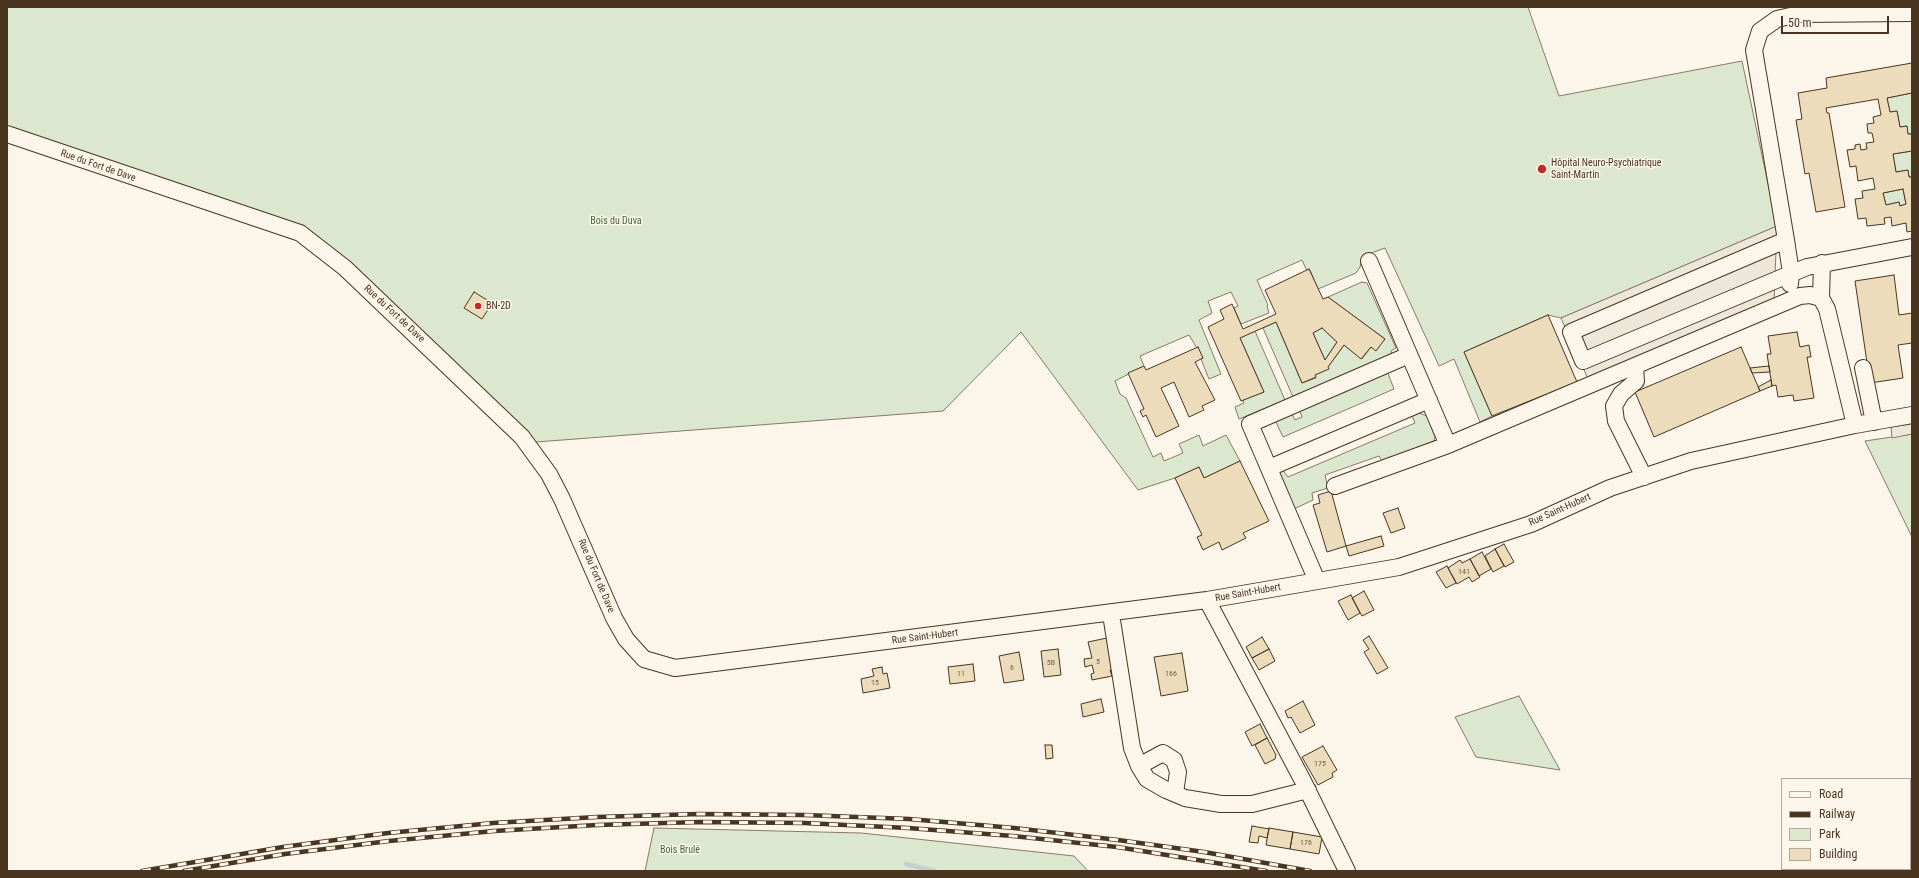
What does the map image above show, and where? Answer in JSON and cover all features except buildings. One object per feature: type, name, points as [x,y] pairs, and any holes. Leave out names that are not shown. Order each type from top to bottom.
[{"type":"street","points":[[1790,300],[1791,274],[1754,50],[1760,31],[1777,19],[1799,14],[1912,13]]},
{"type":"street","name":"Rue du Fort de Dave","points":[[7,134],[300,233],[345,268],[522,437],[549,474],[562,499],[614,618],[626,639],[644,659]]},
{"type":"street","points":[[1786,240],[1571,332],[1583,361],[1807,267],[1912,247]]},
{"type":"street","points":[[1368,261],[1448,445]]},
{"type":"street","points":[[1822,264],[1821,298],[1827,309],[1855,425]]},
{"type":"street","points":[[1335,486],[1448,445],[1800,296],[1810,295],[1821,298]]},
{"type":"street","points":[[1317,581],[1250,424],[1409,355]]},
{"type":"street","points":[[1635,366],[1636,381],[1621,394],[1614,406],[1616,420],[1644,477]]},
{"type":"street","points":[[1863,368],[1874,422]]},
{"type":"street","points":[[1269,468],[1429,400]]},
{"type":"street","name":"Rue Saint-Hubert","points":[[644,659],[675,668],[1111,614],[1207,600],[1399,567],[1531,524],[1610,488],[1691,461],[1855,425],[1912,415]]},
{"type":"street","name":"Rue Saint-Hubert","points":[[1207,600],[1308,790],[1348,871]]},
{"type":"street","points":[[1111,614],[1132,748],[1139,766],[1147,779],[1185,798],[1221,804],[1252,804],[1308,790]]},
{"type":"street","points":[[1139,766],[1163,753],[1174,760],[1178,772],[1175,793]]},
{"type":"green space","name":"Bois du Duva","points":[[7,7],[1528,7],[1559,96],[1742,61],[1777,226],[1561,318],[1548,315],[1464,352],[1492,416],[1480,422],[1454,359],[1439,366],[1385,248],[1363,256],[1360,267],[1356,273],[1318,289],[1310,270],[1307,271],[1302,260],[1257,280],[1268,305],[1269,313],[1241,324],[1234,308],[1238,306],[1231,292],[1208,301],[1212,313],[1199,320],[1221,374],[1209,379],[1201,359],[1203,358],[1189,335],[1140,356],[1144,366],[1115,381],[1120,394],[1126,398],[1153,457],[1161,453],[1164,461],[1183,453],[1179,444],[1199,435],[1203,446],[1226,435],[1240,461],[1204,478],[1199,467],[1175,478],[1138,490],[1021,332],[943,411],[536,442],[386,296],[305,230],[7,130]]},
{"type":"green space","points":[[1912,93],[1912,134],[1908,134],[1907,126],[1900,127],[1897,111],[1890,112],[1887,98]]},
{"type":"green space","points":[[1912,151],[1912,177],[1909,177],[1908,170],[1896,172],[1893,154]]},
{"type":"green space","points":[[1903,189],[1906,204],[1900,206],[1899,202],[1886,205],[1883,193]]},
{"type":"green space","points":[[1362,282],[1367,283],[1396,348],[1391,351],[1392,354],[1293,397],[1263,328],[1276,322],[1302,383],[1316,378],[1315,375],[1328,367],[1344,345],[1362,359],[1371,347],[1385,339],[1328,297]]},
{"type":"green space","points":[[1322,328],[1337,342],[1325,360],[1313,333]]},
{"type":"green space","points":[[1255,331],[1285,400],[1239,419],[1235,407],[1244,403],[1243,400],[1264,392],[1240,338]]},
{"type":"green space","points":[[1387,371],[1394,389],[1283,437],[1275,420],[1291,412],[1295,420],[1302,417],[1299,409]]},
{"type":"green space","points":[[1411,413],[1419,413],[1427,416],[1435,437],[1434,441],[1382,461],[1379,456],[1325,475],[1328,488],[1312,493],[1313,500],[1294,509],[1279,473],[1282,469],[1288,477],[1415,423]]},
{"type":"green space","points":[[1912,434],[1912,537],[1865,441]]},
{"type":"green space","points":[[1519,696],[1560,770],[1476,757],[1455,717]]},
{"type":"green space","name":"Bois Brulé","points":[[654,828],[861,833],[1074,856],[1088,871],[645,871]]},
{"type":"shaded area","points":[[1777,226],[1774,302],[1589,381],[1561,318]]},
{"type":"shaded area","points":[[1912,424],[1912,434],[1892,438],[1891,427]]},
{"type":"waterway","points":[[906,864],[935,871]]},
{"type":"railway","points":[[142,871],[283,847],[388,833],[493,823],[597,817],[699,814],[804,815],[909,819],[1014,828],[1204,852],[1310,871]]},
{"type":"railway","points":[[184,871],[285,854],[389,841],[494,831],[597,825],[700,822],[804,823],[908,828],[1013,836],[1117,847],[1266,871]]},
{"type":"place","name":"Hôpital Neuro-Psychiatrique Saint-Martin","points":[[1542,169]]},
{"type":"place","name":"BN-2D","points":[[478,306]]}]
